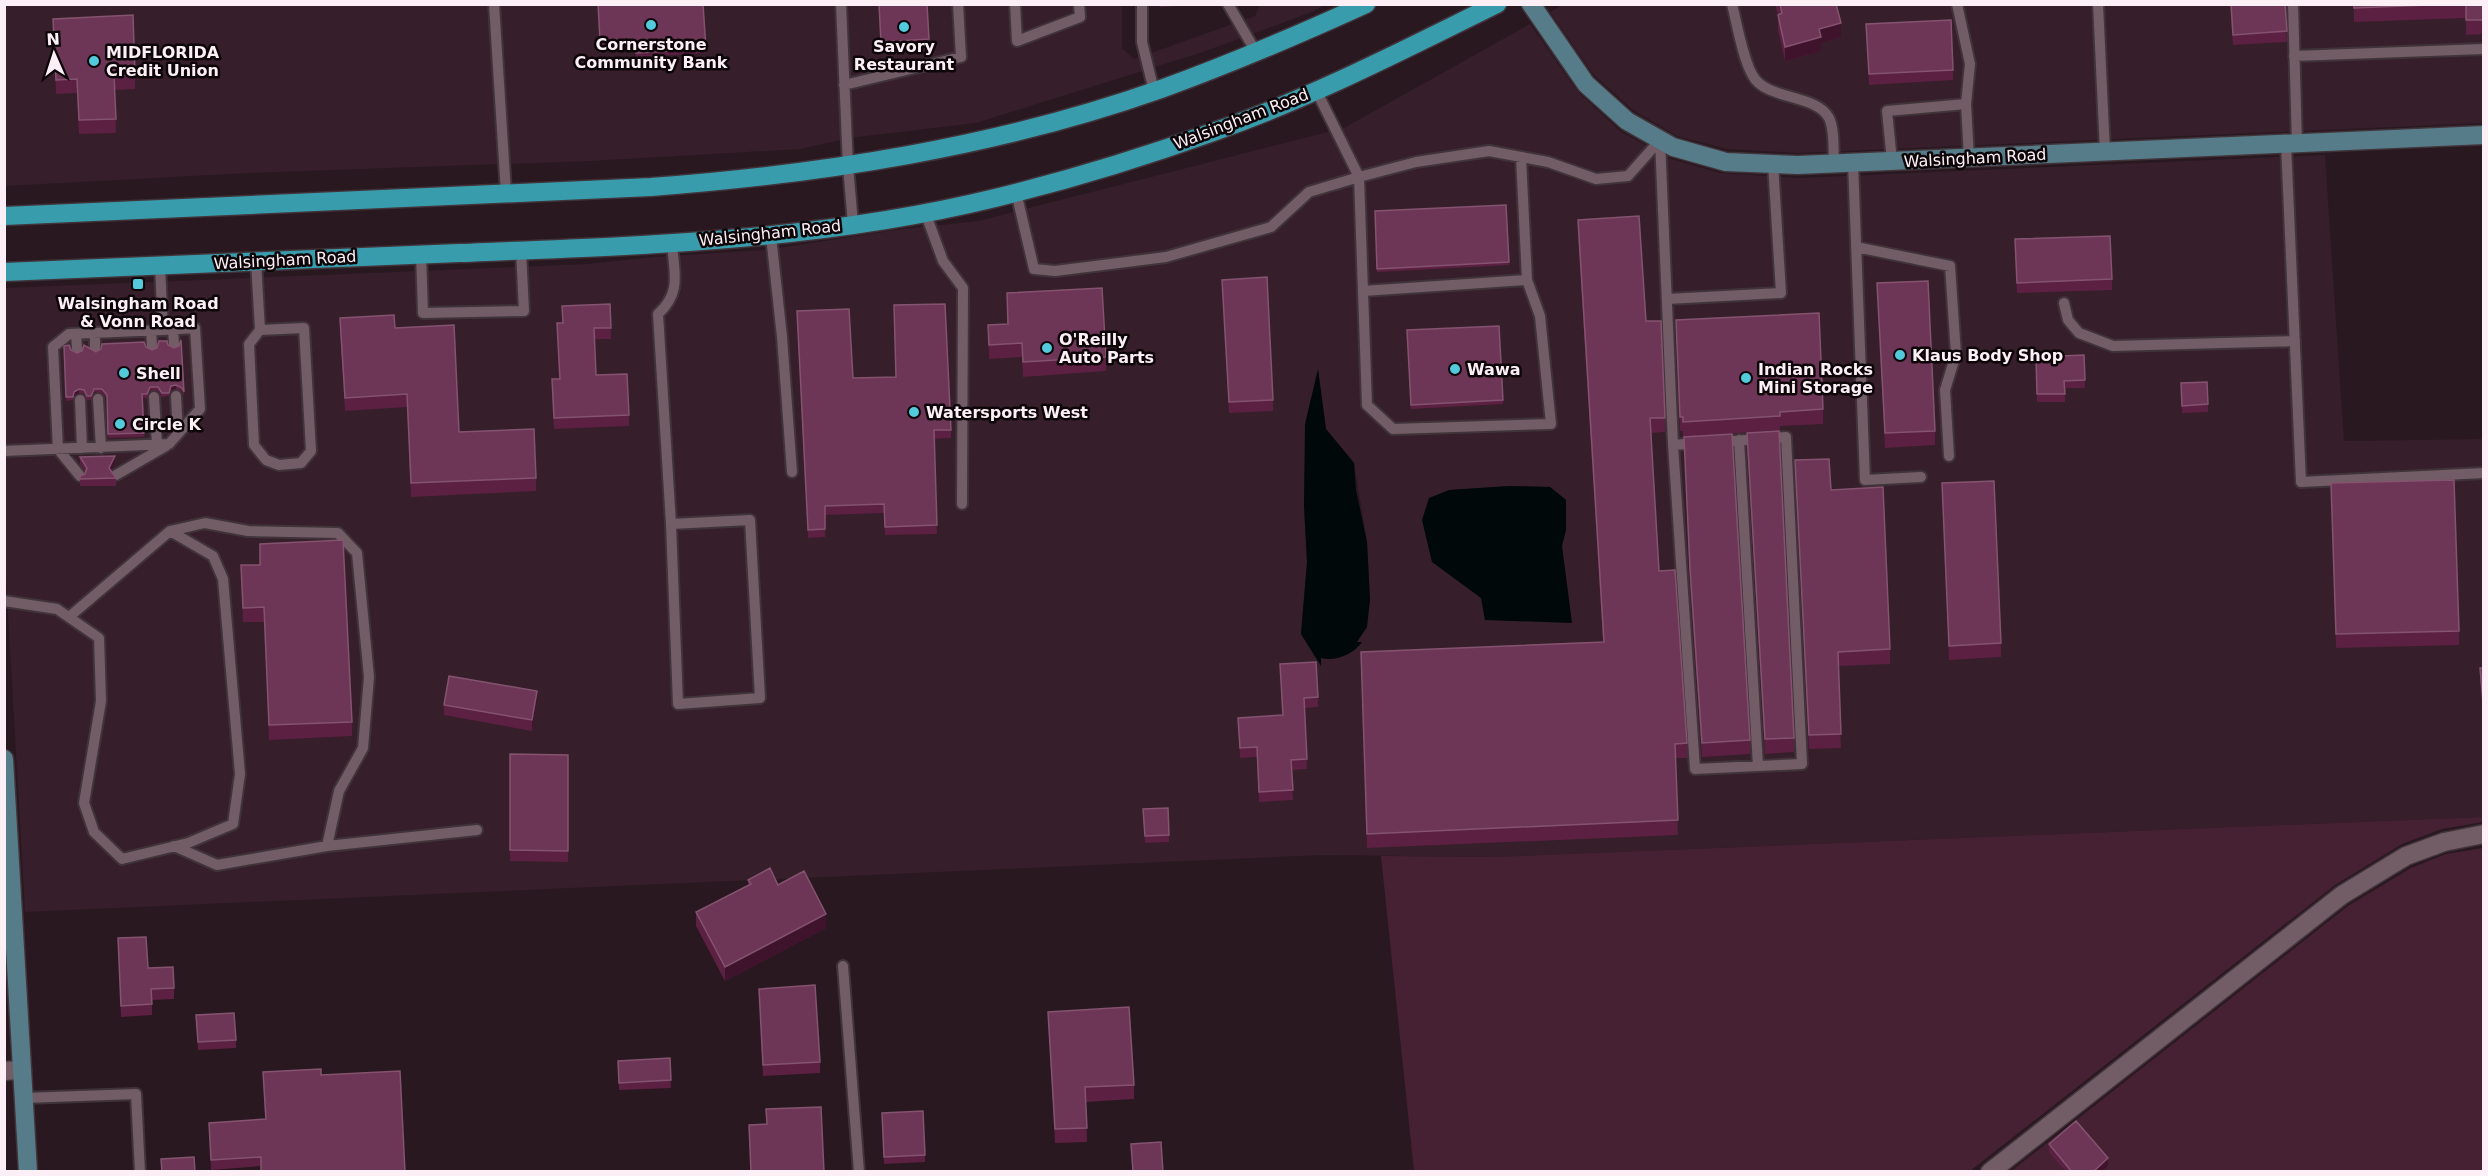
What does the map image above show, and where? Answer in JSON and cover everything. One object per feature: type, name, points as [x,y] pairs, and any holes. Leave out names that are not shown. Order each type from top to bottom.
[{"type":"main road","points":[[4,216],[730,181],[848,166],[954,146],[1054,122],[1154,91],[1256,52],[1366,4]]},
{"type":"main road","name":"Walsingham Road","points":[[4,272],[672,243],[771,236],[925,212],[1016,192],[1112,165],[1218,130],[1316,90],[1497,4]]},
{"type":"street","name":"Walsingham Road","points":[[1531,4],[1586,84],[1627,121],[1673,147],[1726,162],[1834,164],[2484,135]]},
{"type":"street","points":[[4,759],[13,1070],[24,1098],[28,1172]]},
{"type":"street","points":[[1990,1172],[2342,896],[2406,856],[2444,842],[2484,834]]},
{"type":"lane","points":[[494,4],[506,193]]},
{"type":"lane","points":[[841,4],[852,224]]},
{"type":"lane","points":[[844,85],[961,57],[958,4]]},
{"type":"lane","points":[[1015,4],[1017,41],[1080,17],[1079,4]]},
{"type":"lane","points":[[1142,4],[1142,42],[1154,91]]},
{"type":"lane","points":[[1228,4],[1256,52]]},
{"type":"lane","points":[[1732,4],[1753,78],[1766,88],[1818,107],[1828,116],[1832,129],[1834,164]]},
{"type":"lane","points":[[1957,4],[1970,64],[1966,104],[1970,158]]},
{"type":"lane","points":[[2098,4],[2105,152]]},
{"type":"lane","points":[[2293,4],[2291,144],[2295,341],[2301,482],[2484,472]]},
{"type":"lane","points":[[2294,56],[2484,49]]},
{"type":"lane","points":[[1316,90],[1359,177],[1367,405],[1393,429],[1551,424],[1540,316],[1527,280],[1521,157]]},
{"type":"lane","points":[[1892,161],[1887,111],[1966,104]]},
{"type":"lane","points":[[1016,192],[1034,269],[1055,271],[1166,257],[1271,227],[1310,192],[1416,162],[1489,151],[1548,162],[1596,179],[1628,176],[1660,140]]},
{"type":"lane","points":[[1660,140],[1673,445],[1695,769],[1802,764],[1786,437],[1673,445]]},
{"type":"lane","points":[[1853,163],[1865,480],[1921,477]]},
{"type":"lane","points":[[1667,299],[1781,293],[1773,164]]},
{"type":"lane","points":[[925,212],[943,261],[963,288],[962,504]]},
{"type":"lane","points":[[771,236],[782,337],[792,472]]},
{"type":"lane","points":[[671,524],[750,520],[760,698],[678,704],[671,524],[658,314],[667,306],[675,292],[672,243]]},
{"type":"lane","points":[[1856,247],[1950,266],[1956,354],[1945,390],[1949,456]]},
{"type":"lane","points":[[421,254],[423,313],[524,311],[521,250]]},
{"type":"lane","points":[[256,261],[260,330],[249,344],[254,445],[266,460],[279,465],[301,464],[311,451],[304,328],[260,330]]},
{"type":"lane","points":[[160,266],[168,329],[174,344]]},
{"type":"lane","points":[[1363,291],[1527,280]]},
{"type":"lane","points":[[2064,303],[2067,320],[2079,333],[2113,346],[2295,341]]},
{"type":"lane","points":[[80,476],[58,449],[53,347],[69,334],[195,328],[200,409],[169,444],[116,475]]},
{"type":"lane","points":[[151,330],[152,346]]},
{"type":"lane","points":[[94,333],[95,348]]},
{"type":"lane","points":[[76,334],[77,349]]},
{"type":"lane","points":[[176,396],[178,434]]},
{"type":"lane","points":[[154,397],[157,445]]},
{"type":"lane","points":[[98,399],[101,448]]},
{"type":"lane","points":[[80,400],[82,448]]},
{"type":"lane","points":[[1738,440],[1758,766]]},
{"type":"lane","points":[[4,452],[169,444]]},
{"type":"lane","points":[[69,617],[170,531],[205,523],[248,531],[338,533],[357,553],[369,677],[363,748],[339,791],[327,846]]},
{"type":"lane","points":[[4,601],[57,609],[99,638],[101,701],[84,803],[94,832],[123,859],[174,846],[233,824],[240,774],[223,579],[213,556],[170,531]]},
{"type":"lane","points":[[174,846],[217,865],[327,846],[477,830]]},
{"type":"lane","points":[[843,966],[859,1172]]},
{"type":"lane","points":[[24,1098],[136,1094],[140,1172]]},
{"type":"shaded area","points":[[1108,4],[1110,6],[1122,5],[1122,48],[1134,59],[1255,16],[1260,5],[1325,5],[1312,12],[1203,52],[976,123],[849,138],[801,149],[591,161],[249,173],[5,186],[5,5]]},
{"type":"shaded area","points":[[1564,4],[2483,5],[2483,123],[1798,153],[1727,149],[1677,136],[1633,110],[1594,75],[1550,12]]},
{"type":"shaded area","points":[[1530,24],[1578,92],[1620,131],[1668,158],[1720,173],[1799,178],[2325,155],[2344,441],[2483,439],[2483,817],[1492,857],[1323,855],[25,912],[5,560],[4,288],[587,264],[765,250],[903,229],[978,221],[1344,128]],"holes":[[[1318,372],[1326,429],[1354,463],[1367,542],[1370,600],[1356,642],[1361,642],[1321,658],[1320,664],[1301,634],[1307,562],[1304,506],[1306,424]],[[1509,486],[1550,487],[1566,500],[1566,530],[1562,546],[1563,568],[1485,619],[1484,607],[1449,490]]]},
{"type":"shaded area","points":[[1318,369],[1326,429],[1354,463],[1356,490],[1367,542],[1370,600],[1367,627],[1357,642],[1362,642],[1344,656],[1332,659],[1321,658],[1321,666],[1301,634],[1307,562],[1304,506],[1305,424]]},
{"type":"shaded area","points":[[1509,486],[1550,487],[1566,500],[1566,530],[1562,546],[1572,623],[1485,620],[1481,598],[1432,562],[1422,520],[1429,498],[1449,490]]},
{"type":"shaded area","points":[[2483,817],[2483,822],[2442,829],[2402,844],[2335,885],[1970,1171],[1414,1171],[1381,856],[1492,857]]},
{"type":"shaded area","points":[[2483,848],[2483,1171],[2010,1172],[2348,906],[2411,868],[2446,854]]},
{"type":"building","name":"Cornerstone Community Bank","points":[[598,4],[703,4],[706,49],[636,53],[635,40],[600,41]]},
{"type":"building","name":"Savory Restaurant","points":[[879,4],[927,4],[929,39],[881,42]]},
{"type":"building","points":[[1780,4],[1836,4],[1841,23],[1819,29],[1821,37],[1785,47],[1778,15],[1782,13]]},
{"type":"building","points":[[2231,4],[2285,4],[2287,31],[2233,35]]},
{"type":"building","points":[[2354,4],[2454,4],[2354,8]]},
{"type":"building","points":[[2466,4],[2484,4],[2484,20],[2466,20]]},
{"type":"building","name":"MIDFLORIDA Credit Union","points":[[133,15],[135,75],[114,76],[116,119],[79,120],[77,79],[56,80],[53,19]]},
{"type":"building","points":[[1951,20],[1953,70],[1869,74],[1866,24]]},
{"type":"building","points":[[1506,205],[1509,262],[1377,269],[1375,211]]},
{"type":"building","points":[[1639,216],[1646,321],[1661,321],[1665,418],[1650,418],[1659,571],[1675,570],[1687,743],[1675,744],[1678,820],[1367,834],[1361,652],[1604,642],[1578,220]]},
{"type":"building","points":[[2110,236],[2112,279],[2017,283],[2015,239]]},
{"type":"building","points":[[1267,277],[1273,400],[1229,402],[1222,280]]},
{"type":"building","points":[[1928,281],[1935,431],[1885,433],[1877,283]]},
{"type":"building","name":"O'Reilly Auto Parts","points":[[1102,288],[1106,357],[1023,362],[1022,343],[989,345],[988,325],[1008,324],[1007,293]]},
{"type":"building","points":[[610,304],[611,328],[594,328],[596,375],[627,374],[629,415],[554,418],[552,379],[560,379],[557,323],[563,323],[562,306]]},
{"type":"building","points":[[945,304],[951,430],[934,430],[937,525],[885,527],[884,504],[825,506],[825,529],[808,530],[797,311],[849,309],[853,378],[896,377],[894,305]]},
{"type":"building","points":[[1819,313],[1823,409],[1780,412],[1780,416],[1683,422],[1683,417],[1680,417],[1676,320]]},
{"type":"building","points":[[394,315],[395,328],[454,325],[459,432],[534,429],[536,478],[411,483],[407,394],[345,398],[340,318]]},
{"type":"building","name":"Wawa","points":[[1499,326],[1503,400],[1411,405],[1407,330]]},
{"type":"building","name":"Shell","points":[[181,340],[184,392],[176,385],[171,386],[169,393],[162,393],[158,387],[150,387],[147,394],[142,394],[144,433],[108,434],[107,395],[102,389],[94,389],[91,396],[87,396],[84,390],[79,389],[74,392],[73,397],[66,397],[64,346],[69,345],[71,350],[77,353],[82,351],[84,345],[96,352],[101,349],[102,344],[144,342],[146,347],[152,350],[157,348],[159,341],[167,341],[168,345],[174,348],[179,346]]},
{"type":"building","points":[[2084,355],[2085,380],[2064,381],[2065,394],[2037,394],[2036,357]]},
{"type":"building","points":[[2207,382],[2208,404],[2182,406],[2181,383]]},
{"type":"building","points":[[1779,431],[1794,738],[1765,739],[1747,433]]},
{"type":"building","points":[[1732,434],[1750,740],[1702,743],[1684,437]]},
{"type":"building","points":[[115,456],[109,468],[116,478],[80,479],[87,468],[80,457]]},
{"type":"building","points":[[1829,459],[1831,490],[1883,487],[1890,649],[1838,652],[1841,734],[1809,735],[1795,460]]},
{"type":"building","points":[[2454,480],[2459,631],[2336,634],[2331,483]]},
{"type":"building","points":[[1994,481],[2001,643],[1949,646],[1942,483]]},
{"type":"building","points":[[343,540],[352,722],[269,725],[264,607],[243,608],[241,565],[260,565],[260,544]]},
{"type":"building","points":[[1316,662],[1318,697],[1304,698],[1307,759],[1291,760],[1293,790],[1259,792],[1257,747],[1240,748],[1238,718],[1283,715],[1280,664]]},
{"type":"building","points":[[2480,668],[2484,668],[2484,713]]},
{"type":"building","points":[[449,676],[537,691],[532,720],[444,705]]},
{"type":"building","points":[[510,754],[568,755],[568,851],[510,850]]},
{"type":"building","points":[[1168,808],[1169,835],[1145,836],[1143,809]]},
{"type":"building","points":[[770,868],[778,885],[804,871],[826,914],[725,967],[696,912],[751,884],[748,880]]},
{"type":"building","points":[[146,937],[148,968],[173,967],[174,988],[151,989],[152,1004],[121,1006],[118,938]]},
{"type":"building","points":[[815,985],[820,1062],[763,1065],[759,989]]},
{"type":"building","points":[[1129,1007],[1134,1085],[1085,1087],[1087,1128],[1055,1129],[1048,1012]]},
{"type":"building","points":[[234,1013],[236,1040],[198,1042],[196,1015]]},
{"type":"building","points":[[670,1058],[671,1080],[619,1083],[618,1061]]},
{"type":"building","points":[[321,1069],[321,1075],[400,1071],[405,1172],[261,1172],[261,1157],[211,1160],[209,1123],[266,1119],[263,1072]]},
{"type":"building","points":[[821,1107],[824,1172],[751,1172],[749,1125],[767,1124],[766,1109]]},
{"type":"building","points":[[923,1111],[925,1155],[884,1157],[882,1113]]},
{"type":"building","points":[[2076,1121],[2108,1158],[2093,1172],[2072,1172],[2049,1144]]},
{"type":"building","points":[[1161,1142],[1163,1172],[1133,1172],[1131,1144]]},
{"type":"building","points":[[194,1157],[195,1172],[162,1172],[161,1159]]},
{"type":"place","name":"Cornerstone Community Bank","points":[[651,25]]},
{"type":"place","name":"Savory Restaurant","points":[[904,27]]},
{"type":"place","name":"MIDFLORIDA Credit Union","points":[[94,61]]},
{"type":"place","name":"Walsingham Road & Vonn Road","points":[[138,284]]},
{"type":"place","name":"O'Reilly Auto Parts","points":[[1047,348]]},
{"type":"place","name":"Klaus Body Shop","points":[[1900,355]]},
{"type":"place","name":"Wawa","points":[[1455,369]]},
{"type":"place","name":"Shell","points":[[124,373]]},
{"type":"place","name":"Indian Rocks Mini Storage","points":[[1746,378]]},
{"type":"place","name":"Watersports West","points":[[914,412]]},
{"type":"place","name":"Circle K","points":[[120,424]]}]
